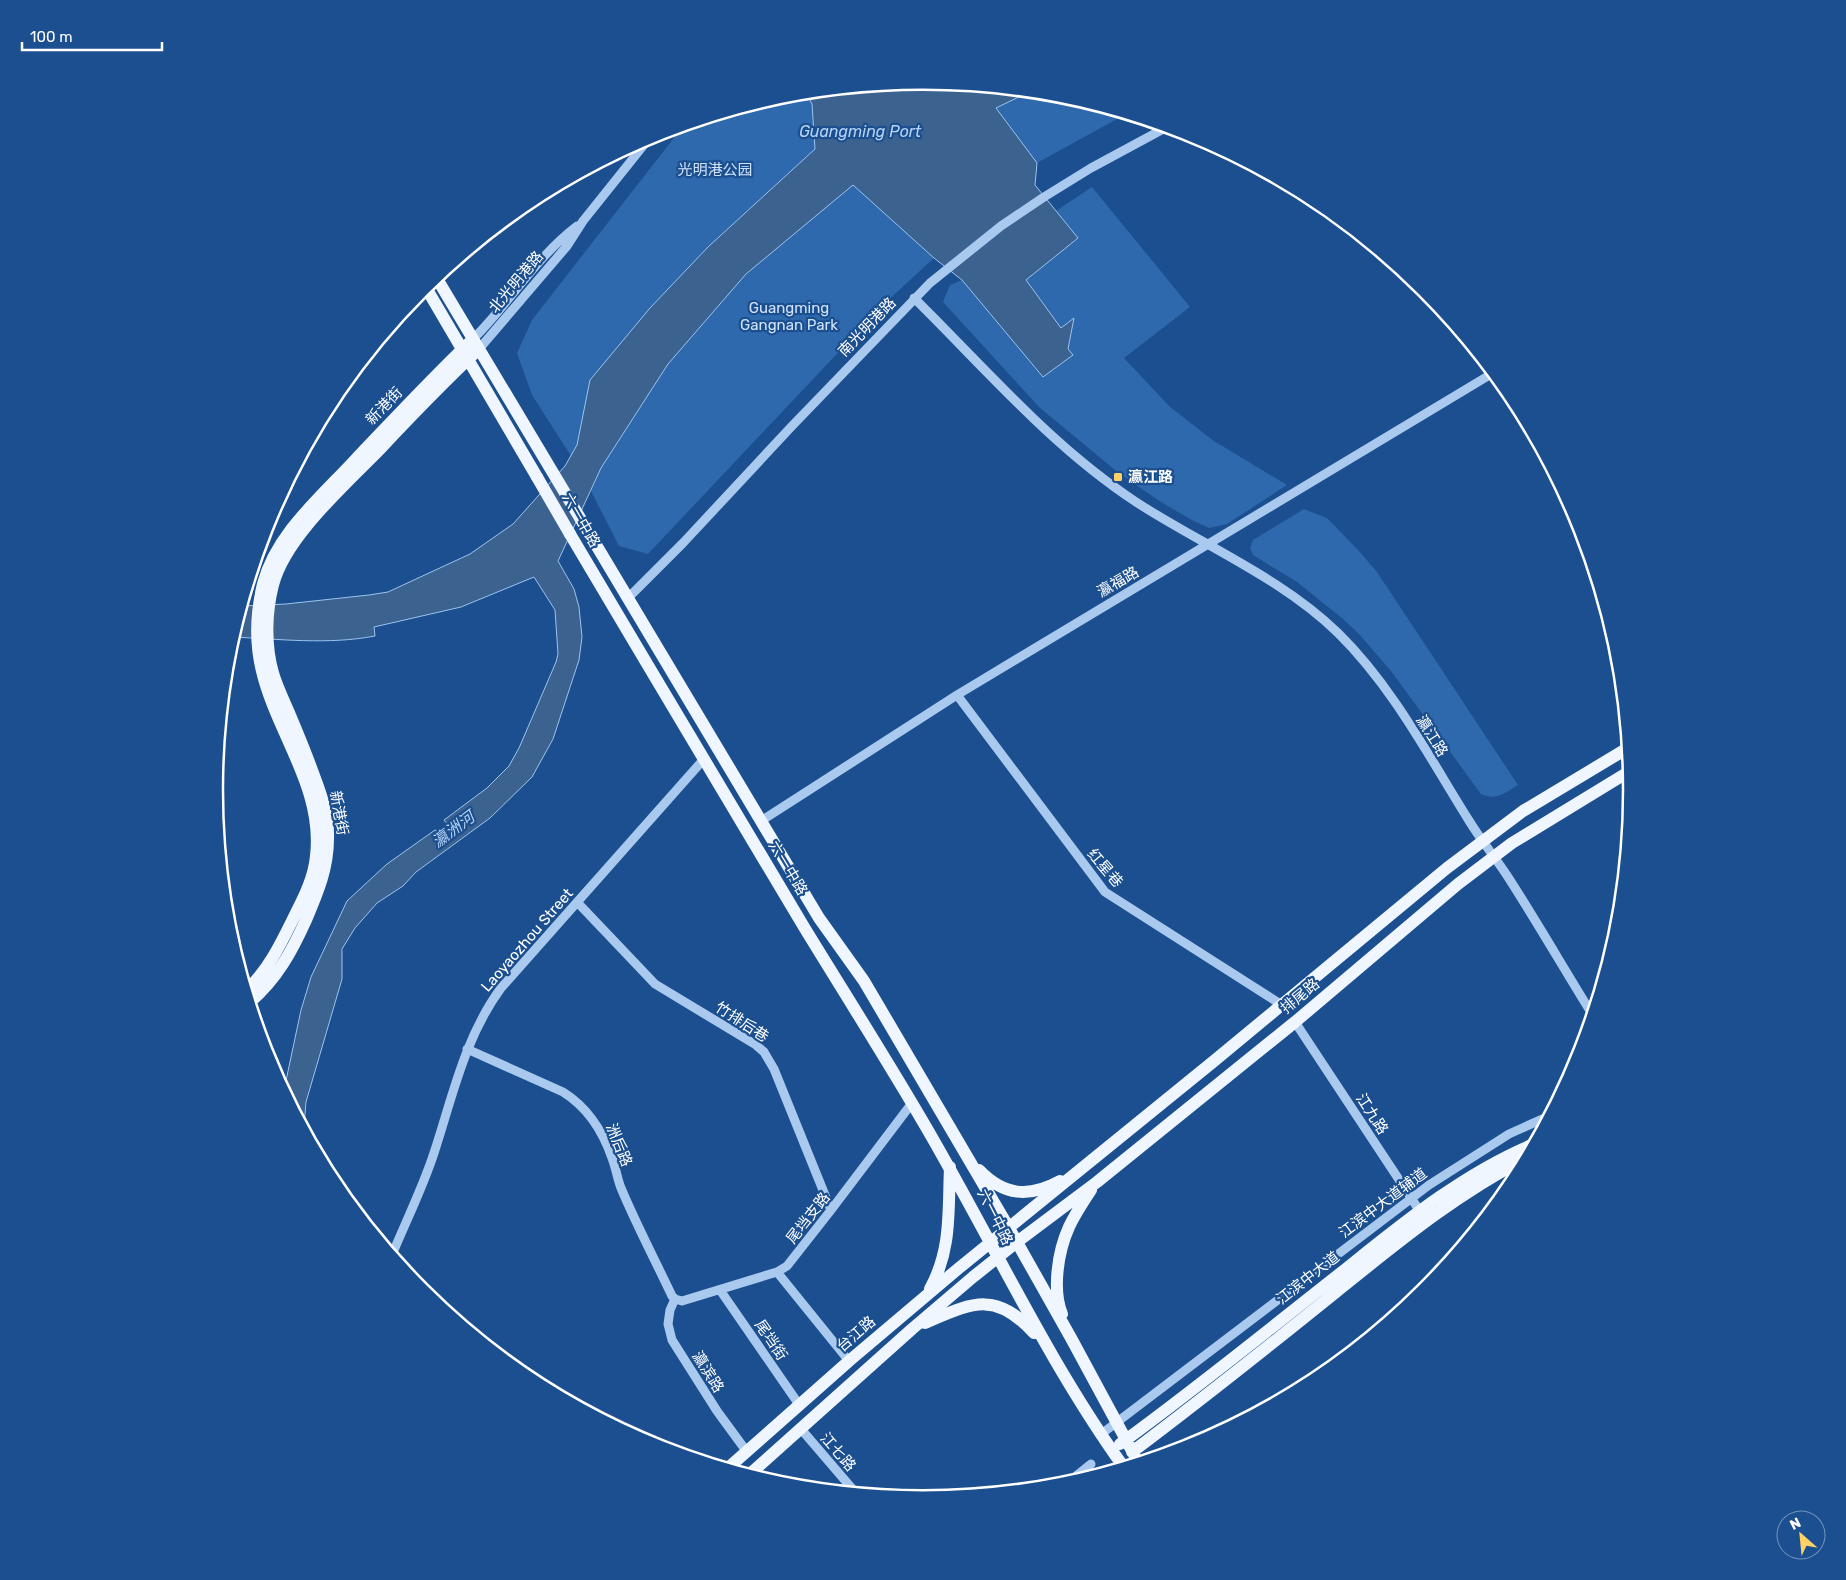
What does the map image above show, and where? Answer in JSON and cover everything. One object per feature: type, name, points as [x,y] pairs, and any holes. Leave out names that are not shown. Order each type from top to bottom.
[{"type":"main road","name":"六一中路","points":[[440,284],[582,519],[819,918],[864,981],[1017,1242],[1132,1451]]},
{"type":"main road","name":"六一中路","points":[[429,294],[704,759],[950,1167],[1049,1350],[1100,1435],[1120,1461]]},
{"type":"main road","name":"北光明港路","points":[[465,354],[476,345]]},
{"type":"main road","name":"新港街","points":[[251,985],[265,970],[281,944],[307,891],[317,848],[315,816],[310,795],[262,672],[263,646],[269,616],[268,584],[274,557],[297,522],[465,354]]},
{"type":"main road","name":"新港街","points":[[255,997],[274,978],[297,938],[321,885],[326,867],[328,841],[328,823],[323,801],[263,646]]},
{"type":"main road","name":"排尾路","points":[[1009,1228],[1481,840],[1523,811],[1622,752]]},
{"type":"main road","name":"排尾路","points":[[998,1257],[1097,1182],[1295,1022],[1450,890],[1493,856],[1533,829],[1623,775]]},
{"type":"main road","name":"江滨中大道","points":[[1112,1451],[1132,1451],[1206,1397],[1423,1216],[1480,1171],[1511,1153],[1524,1148]]},
{"type":"main road","points":[[968,1159],[998,1185],[1020,1192],[1043,1189],[1086,1166]]},
{"type":"main road","points":[[921,1300],[938,1275],[949,1230],[950,1167]]},
{"type":"main road","name":"江滨中大道","points":[[1423,1216],[1513,1167]]},
{"type":"main road","points":[[1071,1338],[1058,1306],[1061,1256],[1069,1227],[1097,1182]]},
{"type":"main road","name":"台江路","points":[[733,1463],[849,1361],[1009,1228]]},
{"type":"main road","points":[[755,1469],[912,1329],[998,1257]]},
{"type":"main road","points":[[912,1329],[964,1307],[985,1303],[1014,1314],[1024,1322],[1049,1350]]},
{"type":"street","name":"南光明港路","points":[[628,597],[683,543],[914,298],[974,248],[1036,202],[1091,168],[1159,131]]},
{"type":"street","name":"北光明港路","points":[[476,345],[497,314],[559,240],[583,221],[640,150]]},
{"type":"street","name":"瀛江路","points":[[914,298],[1064,448],[1136,502],[1289,594],[1325,621],[1354,649],[1382,682],[1481,840],[1507,876],[1588,1008]]},
{"type":"street","name":"瀛福路","points":[[761,821],[957,695],[1076,622],[1209,545],[1290,494],[1487,377]]},
{"type":"street","name":"红星巷","points":[[957,695],[1105,892],[1282,1005]]},
{"type":"street","name":"Laoyaozhou Street","points":[[395,1249],[427,1173],[468,1049],[480,1020],[501,988],[704,759]]},
{"type":"street","name":"竹排后巷","points":[[577,902],[655,984],[756,1045],[764,1052],[774,1069],[831,1210]]},
{"type":"street","name":"江九路","points":[[1295,1022],[1423,1216]]},
{"type":"street","name":"洲后路","points":[[468,1049],[563,1092],[576,1101],[589,1114],[610,1153],[621,1189],[675,1299]]},
{"type":"street","name":"尾垱支路","points":[[675,1299],[689,1300],[777,1272],[792,1261],[912,1103]]},
{"type":"street","name":"江滨中大道辅道","points":[[1100,1435],[1411,1198],[1509,1134],[1540,1120]]},
{"type":"street","points":[[777,1272],[849,1361]]},
{"type":"street","name":"尾垱街","points":[[720,1290],[800,1406]]},
{"type":"street","name":"瀛滨路","points":[[675,1299],[670,1310],[668,1324],[672,1340],[716,1411],[747,1452]]},
{"type":"street","name":"江七路","points":[[801,1429],[850,1486]]},
{"type":"street","points":[[1081,1472],[1091,1464]]},
{"type":"green space","points":[[1019,97],[1060,103],[1118,118],[1037,163],[996,108]]},
{"type":"green space","name":"光明港公园","points":[[810,99],[812,104],[815,149],[708,247],[650,308],[590,380],[577,445],[571,456],[532,395],[517,353],[532,320],[676,135],[742,114]]},
{"type":"green space","name":"Guangming Gangnan Park","points":[[853,184],[934,258],[884,304],[648,554],[619,546],[591,491],[601,468],[668,364],[746,274]]},
{"type":"green space","points":[[1092,187],[1190,307],[1124,358],[1170,407],[1214,441],[1287,485],[1227,524],[1209,528],[1161,502],[1120,474],[1040,408],[943,302],[950,285],[962,280],[1043,377],[1072,355],[1068,349],[1074,319],[1061,328],[1026,280],[1078,238],[1056,211]]},
{"type":"green space","points":[[1304,509],[1327,518],[1377,572],[1518,785],[1496,796],[1491,797],[1481,794],[1391,671],[1359,634],[1297,582],[1253,555],[1250,548],[1253,540]]},
{"type":"water","points":[[877,91],[969,91],[1019,97],[996,108],[1037,163],[1035,185],[1078,238],[1026,280],[1061,328],[1074,318],[1068,349],[1073,355],[1043,377],[962,280],[934,258],[853,185],[746,274],[668,364],[601,468],[558,561],[574,589],[579,607],[582,637],[579,660],[553,739],[532,777],[490,818],[416,872],[403,886],[377,903],[355,928],[342,949],[342,979],[306,1102],[305,1118],[286,1080],[301,1010],[311,977],[347,901],[387,864],[435,830],[439,832],[447,824],[444,820],[487,788],[509,766],[519,748],[556,662],[558,654],[555,610],[534,577],[461,607],[374,627],[375,636],[357,639],[303,641],[240,637],[248,606],[286,604],[388,592],[470,554],[513,524],[565,466],[577,445],[590,380],[650,308],[708,247],[815,149],[812,104],[810,99]]},
{"type":"place","name":"瀛江路","points":[[1118,477]]},
{"type":"water label","name":"Guangming Port","points":[[860,131]]},
{"type":"water label","name":"瀛洲河","points":[[453,829]]}]
